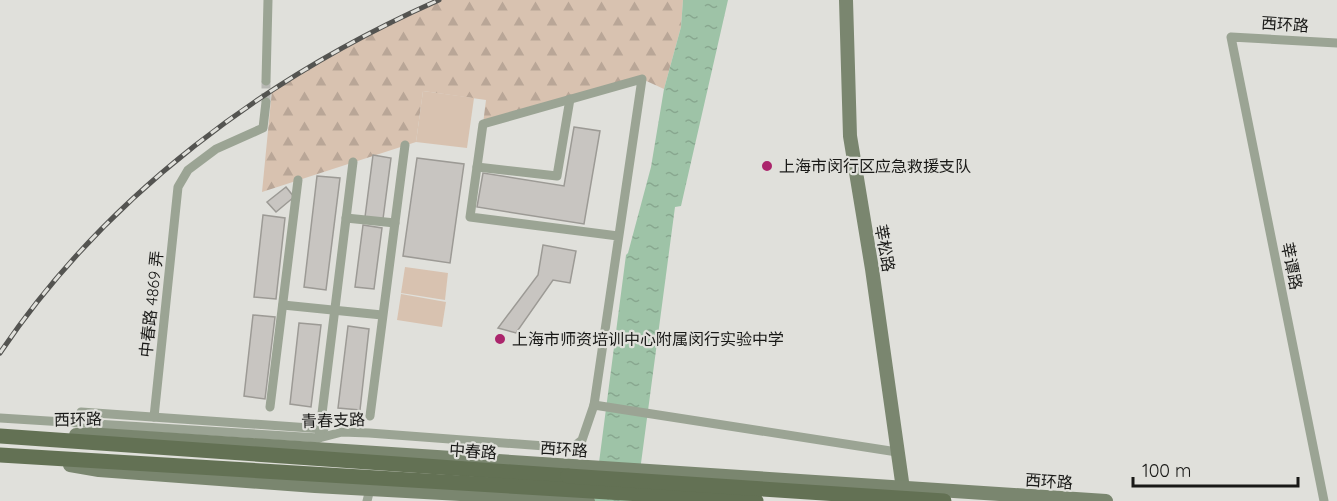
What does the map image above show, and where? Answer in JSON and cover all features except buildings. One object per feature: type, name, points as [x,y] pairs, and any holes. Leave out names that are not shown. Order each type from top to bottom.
[{"type":"main road","name":"莘松路","points":[[846,0],[850,136],[872,269],[904,494]]},
{"type":"main road","name":"西环路","points":[[20,437],[101,435],[644,471],[904,494],[1106,501]]},
{"type":"main road","name":"中春路","points":[[0,436],[570,488],[944,501]]},
{"type":"main road","name":"中春路","points":[[6,456],[570,488],[756,501]]},
{"type":"main road","points":[[6,456],[99,470],[368,495],[570,488],[588,501]]},
{"type":"street","points":[[266,81],[268,0]]},
{"type":"street","name":"西环路","points":[[1231,37],[1337,43]]},
{"type":"street","name":"莘谭路","points":[[1231,37],[1324,501]]},
{"type":"street","name":"青春支路","points":[[0,418],[320,434],[342,432],[491,440],[572,448],[582,440],[598,405],[618,236],[642,79],[570,99]]},
{"type":"street","points":[[477,166],[557,176],[570,99],[483,123],[477,166],[470,217],[618,236]]},
{"type":"street","name":"中春路 4869 弄","points":[[154,417],[177,194],[184,175],[216,149],[263,128],[266,102]]},
{"type":"street","points":[[370,416],[405,145]]},
{"type":"street","points":[[81,412],[320,434],[353,162]]},
{"type":"street","points":[[270,407],[298,180]]},
{"type":"street","points":[[346,218],[394,223]]},
{"type":"street","points":[[283,305],[382,315]]},
{"type":"street","points":[[598,405],[897,452]]},
{"type":"green space","points":[[439,0],[683,0],[681,27],[664,89],[642,79],[483,124],[486,100],[423,91],[416,142],[262,192],[272,90],[384,24]]},
{"type":"green space","points":[[423,91],[474,98],[467,148],[416,142]]},
{"type":"green space","points":[[405,267],[448,273],[445,300],[401,293]]},
{"type":"green space","points":[[401,294],[446,302],[442,327],[397,320]]},
{"type":"water","points":[[683,0],[728,0],[681,206],[675,207],[636,501],[594,501],[626,255],[651,167],[664,89],[681,27]]},
{"type":"tunnel","points":[[266,81],[266,102]]},
{"type":"railway","points":[[0,353],[42,296],[89,242],[140,192],[195,146],[252,103],[313,65],[439,0]]},
{"type":"place","name":"上海市闵行区应急救援支队","points":[[767,166]]},
{"type":"place","name":"上海市师资培训中心附属闵行实验中学","points":[[500,339]]}]
